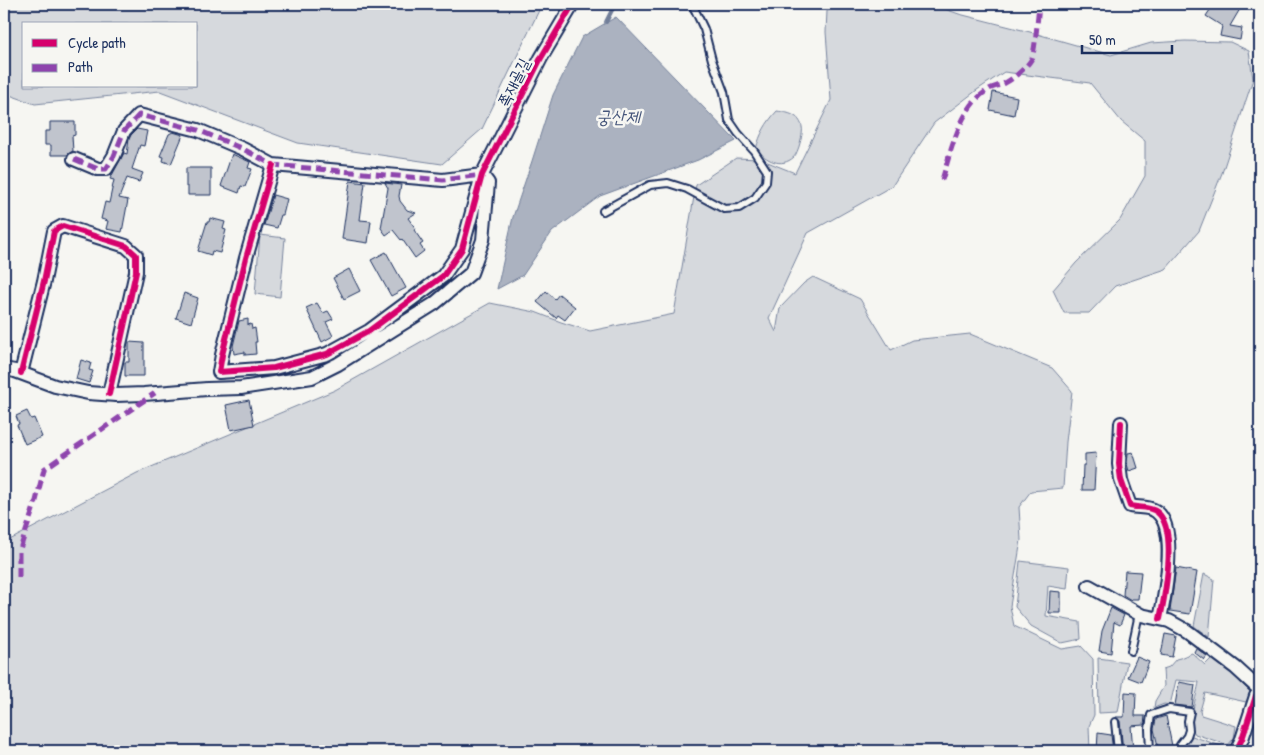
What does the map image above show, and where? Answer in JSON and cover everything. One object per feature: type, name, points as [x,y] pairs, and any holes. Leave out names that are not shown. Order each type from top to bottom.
[{"type":"street","name":"쪽재골길","points":[[273,164],[246,258],[219,372],[274,368],[327,354],[369,331],[443,276],[462,249],[482,175],[541,58],[573,4]]},
{"type":"street","points":[[4,369],[21,373],[55,386],[88,393],[109,394],[144,394],[241,388],[312,377],[338,364],[434,304],[471,273],[483,240],[488,184],[482,175],[443,180],[273,164],[198,130],[139,115],[124,131],[114,156],[106,169],[98,169],[74,160]]},
{"type":"street","points":[[21,373],[44,281],[54,231],[63,226],[126,246],[136,255],[136,272],[109,394]]},
{"type":"street","points":[[1121,423],[1119,464],[1121,480],[1130,506],[1152,509],[1158,512],[1163,520],[1167,536],[1168,562],[1165,595],[1160,619]]},
{"type":"street","points":[[1089,586],[1139,614],[1168,621],[1187,631],[1236,668],[1260,692],[1256,696],[1242,739],[1236,751]]},
{"type":"lane","points":[[603,211],[650,185],[668,183],[686,190],[724,210],[739,208],[755,198],[766,182],[766,171],[754,151],[729,120],[724,92],[712,60],[704,29],[693,6],[694,4]]},
{"type":"lane","points":[[1131,651],[1139,614]]},
{"type":"lane","points":[[1150,751],[1149,729],[1151,715],[1169,709],[1190,712],[1189,730],[1187,736],[1180,744],[1180,751]]},
{"type":"lane","points":[[1115,722],[1118,751]]},
{"type":"shaded area","points":[[4,4],[542,4],[482,129],[442,164],[298,143],[160,91],[35,104],[4,93]]},
{"type":"shaded area","points":[[839,4],[931,4],[959,14],[1111,55],[1151,43],[1185,41],[1230,42],[1249,51],[1253,79],[1222,173],[1199,231],[1166,269],[1115,286],[1089,313],[1064,313],[1053,290],[1076,263],[1120,220],[1145,176],[1145,141],[1121,121],[1090,83],[1004,72],[934,123],[892,186],[808,233],[769,318],[776,332],[780,308],[804,283],[813,277],[860,299],[891,350],[912,340],[970,334],[1052,368],[1072,391],[1063,488],[1031,491],[1019,507],[1021,540],[1010,606],[1014,626],[1062,649],[1081,646],[1093,659],[1094,715],[1089,726],[1090,751],[4,751],[4,543],[137,473],[335,390],[490,303],[535,312],[590,331],[674,314],[696,185],[736,158],[760,159],[795,173],[831,100],[826,32],[827,11]]},
{"type":"shaded area","points":[[777,111],[797,118],[800,121],[802,130],[796,155],[789,161],[779,163],[764,157],[756,149],[759,138]]},
{"type":"shaded area","points":[[260,235],[285,238],[280,297],[255,294]]},
{"type":"shaded area","points":[[1020,561],[1069,567],[1067,589],[1048,586],[1046,616],[1080,622],[1081,639],[1062,643],[1031,626],[1015,607]]},
{"type":"shaded area","points":[[1204,574],[1214,579],[1209,637],[1194,626]]},
{"type":"shaded area","points":[[1192,653],[1205,665],[1214,656],[1251,693],[1246,702],[1205,693],[1200,711],[1201,715],[1236,726],[1234,738],[1228,745],[1195,734],[1192,716],[1199,682],[1176,680],[1170,705],[1164,704],[1154,708],[1155,701],[1164,686],[1163,669],[1169,667],[1176,659]]},
{"type":"shaded area","points":[[1098,658],[1127,662],[1118,712],[1099,713]]},
{"type":"shaded area","points":[[1192,736],[1224,747],[1222,751],[1186,751]]},
{"type":"water","name":"궁산제","points":[[616,17],[736,141],[698,160],[600,196],[552,232],[523,275],[497,289],[513,217],[553,95],[582,37]]},
{"type":"building","points":[[1214,4],[1232,4],[1240,9],[1230,26],[1242,28],[1240,40],[1220,36],[1222,26],[1206,16]]},
{"type":"building","points":[[993,92],[1017,97],[1014,115],[990,110]]},
{"type":"building","points":[[50,122],[75,122],[75,135],[72,136],[73,151],[67,155],[51,155],[51,145],[45,145],[45,131],[50,131]]},
{"type":"building","points":[[137,129],[147,131],[144,146],[140,145],[132,169],[143,173],[139,182],[127,178],[119,198],[128,200],[122,232],[106,229],[108,221],[101,219],[105,202],[109,203],[114,180],[110,179],[124,153],[127,154],[129,139]]},
{"type":"building","points":[[173,132],[183,135],[171,164],[163,161],[164,157],[160,156],[169,134]]},
{"type":"building","points":[[232,154],[250,162],[248,168],[252,169],[245,187],[241,186],[239,193],[221,186]]},
{"type":"building","points":[[186,168],[211,168],[211,195],[188,195]]},
{"type":"building","points":[[350,181],[365,183],[360,220],[371,221],[368,243],[342,239]]},
{"type":"building","points":[[385,183],[401,185],[400,201],[407,210],[416,213],[408,218],[423,243],[420,245],[424,251],[415,258],[402,239],[393,230],[386,235],[381,228],[388,188]]},
{"type":"building","points":[[273,195],[287,199],[277,228],[264,225]]},
{"type":"building","points":[[210,218],[225,222],[223,229],[226,230],[220,253],[212,251],[211,255],[198,251]]},
{"type":"building","points":[[386,252],[406,288],[391,296],[371,260]]},
{"type":"building","points":[[349,269],[360,291],[344,299],[333,278]]},
{"type":"building","points":[[546,291],[555,299],[559,294],[575,307],[565,320],[558,315],[556,318],[537,302]]},
{"type":"building","points":[[184,293],[198,298],[191,323],[176,318]]},
{"type":"building","points":[[317,303],[323,313],[328,311],[333,319],[326,322],[333,336],[322,342],[306,308]]},
{"type":"building","points":[[248,319],[248,325],[251,324],[252,329],[255,328],[256,354],[245,355],[245,352],[234,354],[233,346],[239,321]]},
{"type":"building","points":[[129,342],[144,343],[144,376],[125,376],[125,362],[129,362]]},
{"type":"building","points":[[81,360],[91,363],[89,370],[93,371],[89,383],[76,379]]},
{"type":"building","points":[[249,400],[254,425],[231,430],[226,405]]},
{"type":"building","points":[[27,411],[31,419],[34,418],[42,437],[25,444],[17,425],[19,424],[16,416]]},
{"type":"building","points":[[1133,452],[1138,468],[1129,471],[1127,464],[1128,453]]},
{"type":"building","points":[[1096,453],[1094,490],[1082,490],[1085,454]]},
{"type":"building","points":[[1176,568],[1197,572],[1190,614],[1170,611]]},
{"type":"building","points":[[1125,571],[1141,572],[1138,599],[1131,600],[1123,595]]},
{"type":"building","points":[[1050,591],[1061,592],[1061,613],[1049,613]]},
{"type":"building","points":[[1111,608],[1124,615],[1120,625],[1114,622],[1111,653],[1099,651],[1102,631]]},
{"type":"building","points":[[1165,634],[1176,636],[1172,657],[1161,655]]},
{"type":"building","points":[[1196,648],[1207,656],[1204,660],[1194,652]]},
{"type":"building","points":[[1137,657],[1149,662],[1141,682],[1128,677]]},
{"type":"building","points":[[1179,682],[1195,685],[1192,707],[1175,705]]},
{"type":"building","points":[[1125,692],[1136,693],[1135,716],[1145,716],[1144,725],[1131,726],[1133,751],[1123,751],[1120,721],[1116,717],[1124,717]]},
{"type":"building","points":[[1166,716],[1173,751],[1159,751],[1154,729],[1156,719]]},
{"type":"building","points":[[1098,733],[1111,735],[1113,751],[1097,751]]},
{"type":"waterway","points":[[606,22],[615,4]]},
{"type":"marked path","points":[[942,180],[953,143],[970,107],[988,90],[1003,84],[1015,76],[1031,60],[1039,4]]},
{"type":"marked path","points":[[74,159],[98,169],[106,169],[114,156],[124,131],[139,115],[198,130],[243,149],[273,165],[443,180],[482,175],[481,179]]},
{"type":"marked path","points":[[19,577],[19,552],[36,501],[44,469],[155,393]]},
{"type":"cycle path","points":[[273,165],[246,258],[219,372],[274,368],[327,354],[369,331],[443,276],[462,249],[482,175],[541,58],[573,4]]},
{"type":"cycle path","points":[[21,373],[44,281],[54,231],[63,226],[126,246],[136,255],[136,272],[109,394]]},
{"type":"cycle path","points":[[1121,423],[1119,464],[1121,480],[1130,506],[1147,508],[1157,512],[1163,520],[1167,533],[1167,579],[1160,619]]},
{"type":"cycle path","points":[[1236,751],[1242,739],[1256,696],[1260,693]]}]
